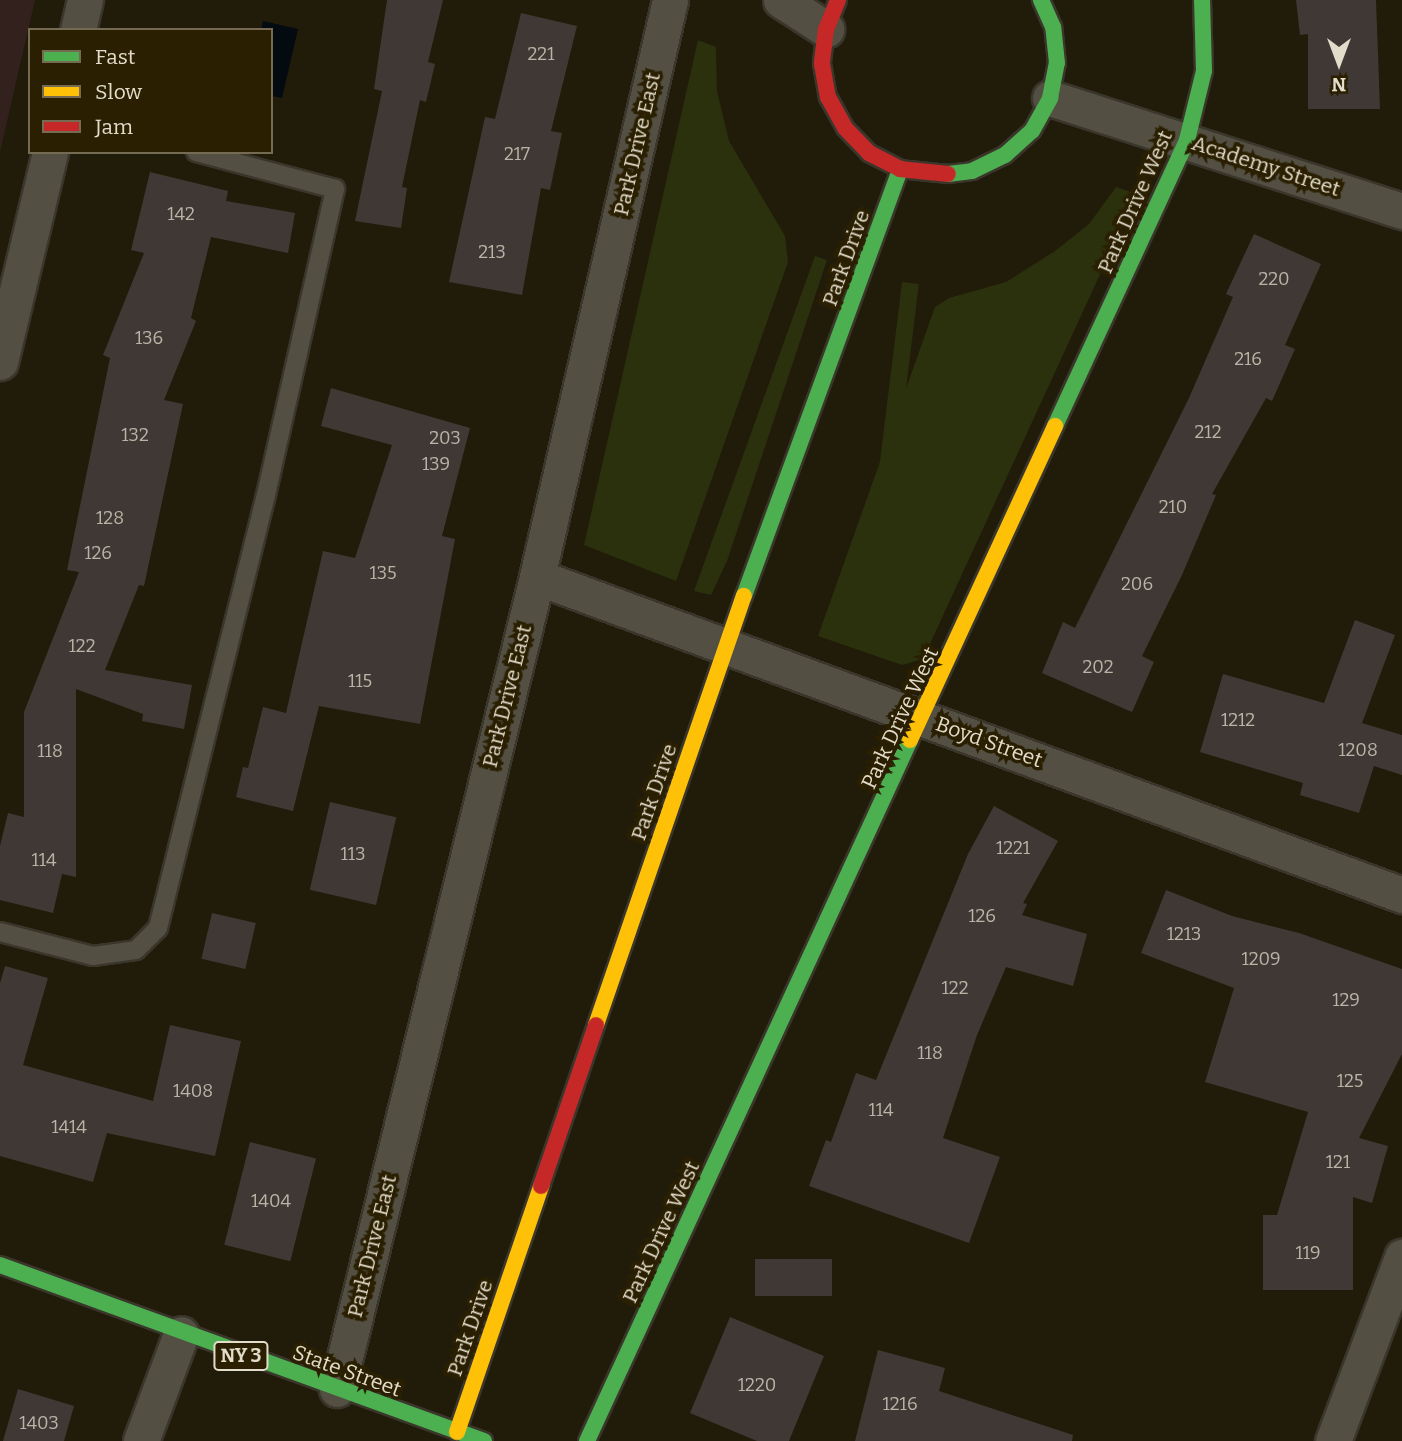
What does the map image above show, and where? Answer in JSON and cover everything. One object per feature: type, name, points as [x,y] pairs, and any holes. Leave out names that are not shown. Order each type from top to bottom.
[{"type":"main road","points":[[832,14],[822,64],[828,97],[845,128],[869,153],[900,169],[936,175],[972,171],[1005,155],[1032,131],[1050,98],[1057,63],[1053,27],[1041,0]]},
{"type":"main road","name":"Park Drive West","points":[[587,1441],[924,718],[1187,140],[1204,71],[1202,0]]},
{"type":"main road","name":"Park Drive","points":[[457,1432],[727,644],[900,169]]},
{"type":"main road","name":"State Street","points":[[0,1265],[181,1334],[484,1441]]},
{"type":"street","points":[[78,28],[85,0]]},
{"type":"street","name":"Park Drive East","points":[[337,1389],[537,577],[670,0]]},
{"type":"street","points":[[780,0],[832,14]]},
{"type":"street","name":"Academy Street","points":[[1050,98],[1402,211]]},
{"type":"street","points":[[0,362],[50,154]]},
{"type":"street","name":"Boyd Street","points":[[537,577],[727,644],[1402,895]]},
{"type":"street","points":[[1333,1441],[1402,1257]]},
{"type":"street","points":[[141,1441],[181,1334]]},
{"type":"lane","points":[[0,932],[93,956],[136,950],[158,928],[266,495],[335,189],[204,154]]},
{"type":"shaded area","points":[[0,0],[35,0],[28,28],[0,152]]},
{"type":"shaded area","points":[[263,21],[298,29],[282,98],[273,96],[273,28],[261,28]]},
{"type":"green space","points":[[698,40],[716,47],[717,91],[729,141],[785,236],[788,262],[676,581],[584,545]]},
{"type":"green space","points":[[1116,187],[1137,194],[923,659],[902,665],[818,636],[935,307],[949,298],[1006,282],[1055,251],[1089,224]]},
{"type":"green space","points":[[815,256],[827,260],[727,561],[711,595],[694,591]]},
{"type":"green space","points":[[902,282],[919,284],[875,644],[858,642]]},
{"type":"building","points":[[387,0],[443,0],[428,62],[435,64],[426,102],[420,100],[402,187],[407,188],[401,228],[355,221],[382,91],[374,89]]},
{"type":"building","points":[[1296,0],[1376,0],[1380,109],[1308,109],[1308,34],[1300,35]]},
{"type":"building","points":[[521,13],[577,26],[551,131],[562,133],[550,190],[541,188],[522,295],[449,282],[485,117],[495,119]]},
{"type":"building","points":[[150,172],[228,191],[226,201],[295,213],[288,253],[211,237],[191,318],[196,321],[164,400],[183,404],[144,586],[139,585],[105,670],[192,685],[184,729],[142,721],[143,714],[76,689],[76,877],[62,874],[53,913],[0,900],[0,846],[8,813],[24,817],[24,712],[79,572],[67,570],[110,358],[103,355],[144,253],[131,250]]},
{"type":"building","points":[[1254,234],[1321,264],[1285,345],[1295,349],[1272,401],[1266,398],[1212,494],[1216,495],[1182,575],[1142,656],[1154,662],[1132,712],[1042,673],[1063,622],[1075,628],[1189,398],[1233,297],[1226,294]]},
{"type":"building","points":[[331,388],[470,428],[442,536],[455,539],[420,724],[319,706],[293,811],[236,797],[243,767],[248,768],[263,707],[286,713],[323,551],[355,558],[392,445],[321,426]]},
{"type":"building","points":[[1355,620],[1395,635],[1362,723],[1402,735],[1402,775],[1374,766],[1359,813],[1300,795],[1303,783],[1200,752],[1223,674],[1324,703]]},
{"type":"building","points":[[330,802],[396,817],[376,905],[310,890]]},
{"type":"building","points":[[994,806],[1058,841],[1023,903],[1027,904],[1022,915],[1087,934],[1073,986],[1006,967],[977,1035],[943,1138],[1000,1157],[969,1243],[809,1186],[826,1140],[831,1142],[856,1073],[876,1080],[968,854]]},
{"type":"building","points":[[1166,890],[1232,916],[1299,933],[1402,969],[1402,1054],[1359,1138],[1388,1146],[1372,1203],[1353,1197],[1353,1290],[1263,1290],[1263,1215],[1277,1215],[1308,1112],[1205,1082],[1234,988],[1141,953]]},
{"type":"building","points":[[212,913],[256,923],[245,969],[201,959]]},
{"type":"building","points":[[5,966],[48,978],[23,1065],[153,1101],[170,1025],[241,1041],[215,1156],[107,1133],[93,1182],[0,1156],[0,983]]},
{"type":"building","points":[[250,1142],[316,1158],[290,1261],[224,1245]]},
{"type":"building","points":[[755,1259],[832,1259],[832,1296],[755,1296]]},
{"type":"building","points":[[730,1317],[824,1356],[789,1441],[757,1441],[690,1413]]},
{"type":"building","points":[[878,1350],[945,1368],[939,1391],[1073,1435],[1072,1441],[855,1441]]},
{"type":"building","points":[[18,1389],[74,1406],[64,1441],[3,1441]]},
{"type":"traffic: fast","points":[[948,174],[972,171],[1005,155],[1032,131],[1050,98],[1057,63],[1053,27],[1041,0]]},
{"type":"traffic: fast","points":[[1055,426],[1187,140],[1204,71],[1202,0]]},
{"type":"traffic: fast","points":[[744,596],[900,169]]},
{"type":"traffic: fast","points":[[587,1441],[910,740]]},
{"type":"traffic: fast","points":[[0,1265],[484,1441]]},
{"type":"traffic: slow","points":[[910,740],[1055,426]]},
{"type":"traffic: slow","points":[[596,1025],[744,596]]},
{"type":"traffic: slow","points":[[457,1432],[541,1186]]},
{"type":"traffic: jam","points":[[838,0],[826,29],[822,64],[828,97],[845,128],[869,153],[900,169],[948,174]]},
{"type":"traffic: jam","points":[[541,1186],[596,1025]]}]
